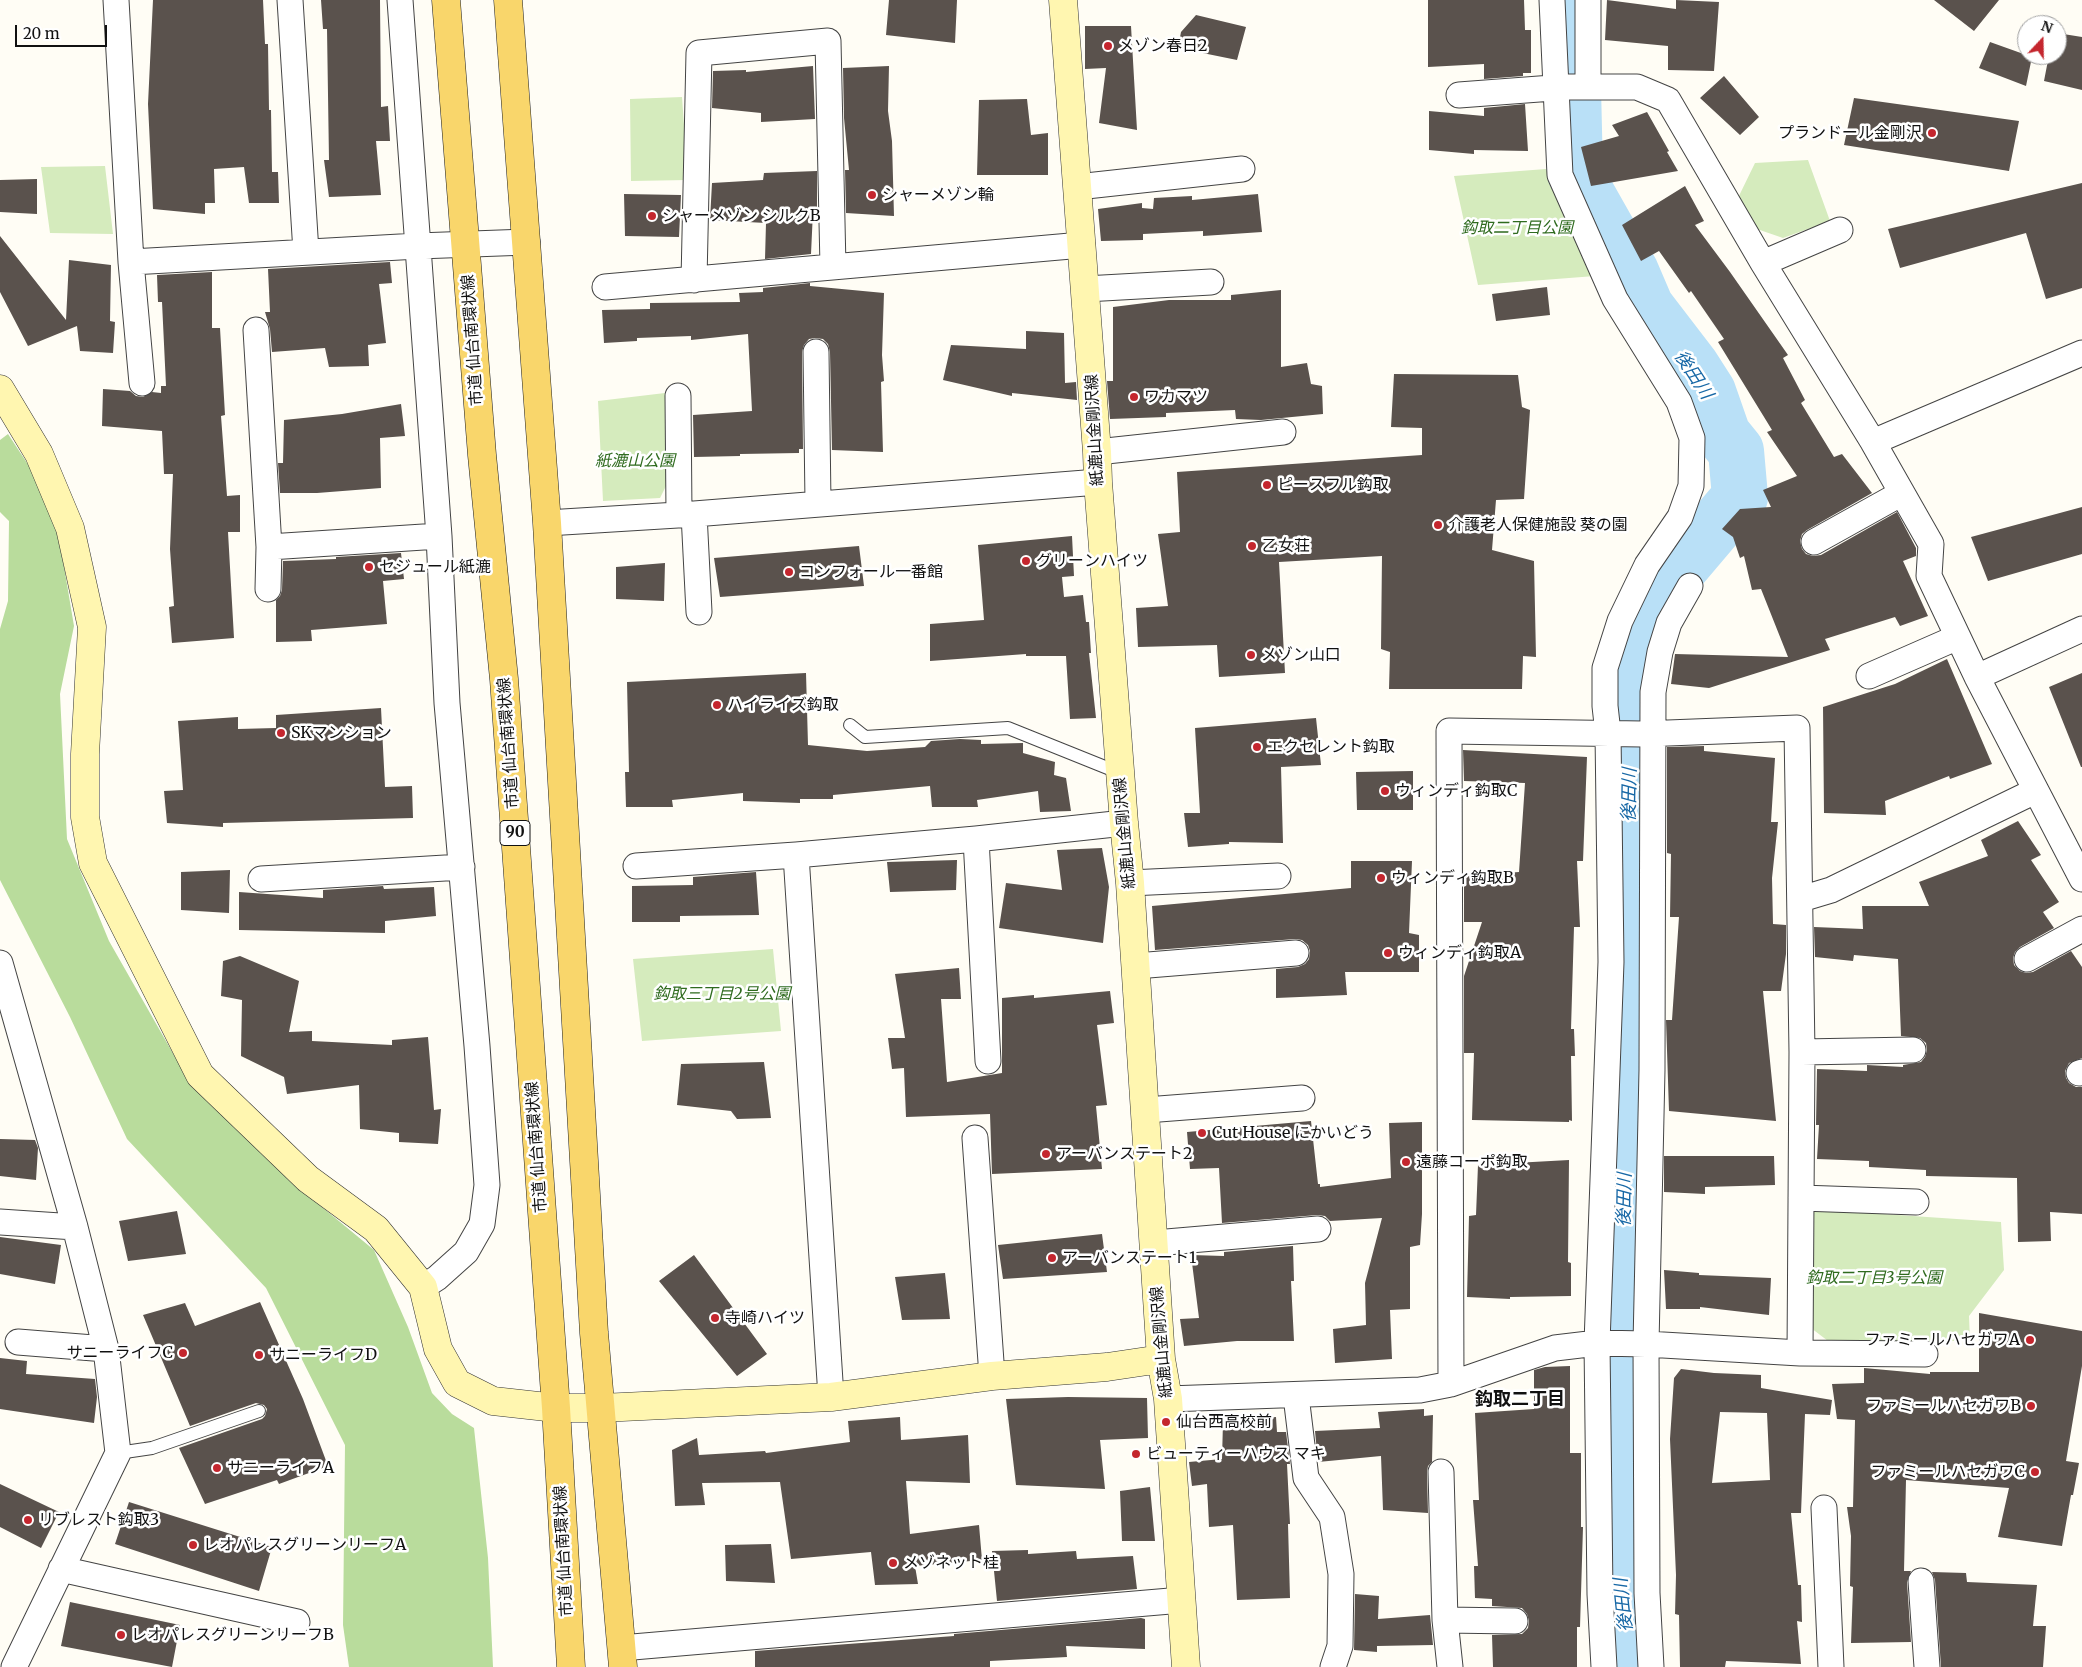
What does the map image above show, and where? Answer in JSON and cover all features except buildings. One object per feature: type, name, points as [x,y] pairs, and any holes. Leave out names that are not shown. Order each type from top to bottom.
[{"type":"main road","name":"市道 仙台南環状線","points":[[446,0],[482,455],[504,679],[556,1408],[571,1667]]},
{"type":"main road","points":[[508,0],[546,523],[594,1333],[622,1658]]},
{"type":"street","points":[[116,0],[131,262],[142,383]]},
{"type":"street","points":[[290,0],[306,252]]},
{"type":"street","points":[[400,0],[439,536],[447,703],[477,1046],[487,1185],[482,1224],[466,1252],[424,1287]]},
{"type":"street","name":"紙漉山金剛沢線","points":[[1063,0],[1120,773],[1130,883],[1162,1359],[1168,1399],[1186,1667]]},
{"type":"street","points":[[1552,0],[1573,87]]},
{"type":"street","points":[[1588,0],[1560,175],[1615,299],[1679,402],[1692,438],[1691,486],[1680,517],[1647,565],[1620,621],[1605,668],[1605,706],[1631,733],[1652,1080],[1639,1344],[1651,1667]]},
{"type":"street","points":[[694,280],[699,53],[828,41],[833,267]]},
{"type":"street","points":[[1459,95],[1573,87],[1638,87],[1668,100],[1873,442],[1931,544],[1929,576],[1977,677],[2082,880]]},
{"type":"street","points":[[1077,187],[1242,169]]},
{"type":"street","points":[[1764,263],[1840,230]]},
{"type":"street","points":[[131,262],[418,246],[527,242]]},
{"type":"street","points":[[605,287],[1082,246]]},
{"type":"street","points":[[1085,289],[1211,282]]},
{"type":"street","points":[[256,330],[269,547],[268,590]]},
{"type":"street","points":[[816,352],[818,503]]},
{"type":"street","points":[[1873,442],[2082,353]]},
{"type":"street","points":[[0,389],[39,454],[70,528],[92,627],[85,754],[85,817],[93,863],[200,1075],[308,1179],[376,1229],[424,1287],[438,1349],[457,1383],[493,1401],[556,1408],[600,1408],[831,1397],[992,1376],[1162,1359]]},
{"type":"street","points":[[678,396],[686,514],[699,612]]},
{"type":"street","points":[[1097,452],[1283,432]]},
{"type":"street","points":[[546,523],[1098,482]]},
{"type":"street","points":[[1814,542],[1902,493]]},
{"type":"street","points":[[269,547],[439,536]]},
{"type":"street","points":[[1604,1667],[1600,1594],[1602,1343],[1611,962],[1631,733],[1653,692],[1660,652],[1669,623],[1690,586]]},
{"type":"street","points":[[1977,677],[2082,629]]},
{"type":"street","points":[[1869,676],[1958,637]]},
{"type":"street","points":[[1451,1384],[1449,731],[1631,733],[1797,728],[1802,1052],[1800,1352]]},
{"type":"street","points":[[1801,899],[1831,890],[2035,791]]},
{"type":"street","points":[[636,866],[796,855],[976,839],[1124,823]]},
{"type":"street","points":[[976,839],[988,1061]]},
{"type":"street","points":[[796,855],[831,1397]]},
{"type":"street","points":[[261,879],[462,866]]},
{"type":"street","points":[[1130,883],[1278,876]]},
{"type":"street","points":[[2027,959],[2082,929]]},
{"type":"street","points":[[1136,966],[1296,953]]},
{"type":"street","points":[[0,962],[75,1227],[106,1349],[118,1452],[106,1481],[14,1667]]},
{"type":"street","points":[[1802,1052],[1913,1050]]},
{"type":"street","points":[[1146,1110],[1302,1098]]},
{"type":"street","points":[[975,1138],[992,1376]]},
{"type":"street","points":[[1801,1198],[1916,1202]]},
{"type":"street","points":[[0,1222],[75,1227]]},
{"type":"street","points":[[1155,1243],[1318,1229]]},
{"type":"street","points":[[18,1342],[106,1349]]},
{"type":"street","points":[[1168,1399],[1296,1396],[1420,1390],[1451,1384],[1555,1348],[1602,1343],[1800,1352],[1925,1354]]},
{"type":"street","points":[[1296,1396],[1306,1478],[1332,1517],[1341,1574],[1340,1646],[1333,1667]]},
{"type":"street","points":[[1441,1472],[1445,1620],[1450,1667]]},
{"type":"street","points":[[1824,1508],[1830,1667]]},
{"type":"street","points":[[61,1569],[297,1622]]},
{"type":"street","points":[[1921,1581],[1927,1667]]},
{"type":"street","points":[[622,1658],[1182,1600]]},
{"type":"street","points":[[1445,1620],[1515,1621]]},
{"type":"lane","points":[[850,725],[865,737],[1008,728],[1120,773]]},
{"type":"lane","points":[[118,1452],[152,1448],[259,1411]]},
{"type":"green space","points":[[682,97],[688,180],[631,181],[630,99]]},
{"type":"green space","points":[[1808,160],[1830,221],[1783,238],[1757,229],[1736,202],[1755,163]]},
{"type":"green space","points":[[105,166],[113,234],[50,233],[41,167]]},
{"type":"green space","name":"鈎取二丁目公園","points":[[1546,169],[1595,276],[1478,285],[1454,176]]},
{"type":"green space","name":"紙漉山公園","points":[[665,393],[671,476],[660,498],[603,501],[598,401]]},
{"type":"green space","points":[[8,434],[33,472],[55,513],[74,626],[60,694],[67,839],[109,941],[187,1078],[311,1198],[374,1250],[408,1327],[432,1393],[452,1414],[474,1428],[488,1558],[493,1667],[349,1667],[343,1625],[345,1445],[266,1288],[127,1139],[70,1017],[0,880],[0,629],[8,601],[9,521],[0,512],[0,440]]},
{"type":"green space","name":"鈎取三丁目2号公園","points":[[773,949],[781,1031],[642,1041],[633,959]]},
{"type":"green space","name":"鈎取二丁目3号公園","points":[[1809,1209],[2001,1222],[2004,1270],[1969,1316],[1970,1341],[1828,1341],[1811,1328]]},
{"type":"waterway","name":"後田川","points":[[1571,0],[1575,173],[1631,272],[1646,307],[1692,367],[1708,392],[1723,435],[1736,451],[1740,497],[1679,569],[1659,605],[1642,647],[1631,701],[1628,770],[1621,1582],[1631,1667]]},
{"type":"place","name":"メゾン春日2","points":[[1108,46]]},
{"type":"place","name":"プランドール金剛沢","points":[[1932,133]]},
{"type":"place","name":"シャーメゾン輪","points":[[872,195]]},
{"type":"place","name":"シャーメゾン シルクB","points":[[652,216]]},
{"type":"place","name":"ワカマツ","points":[[1134,397]]},
{"type":"place","name":"ピースフル鈎取","points":[[1267,485]]},
{"type":"place","name":"介護老人保健施設 葵の園","points":[[1438,525]]},
{"type":"place","name":"乙女荘","points":[[1252,546]]},
{"type":"place","name":"グリーンハイツ","points":[[1026,561]]},
{"type":"place","name":"セジュール紙漉","points":[[369,567]]},
{"type":"place","name":"コンフォール一番館","points":[[789,572]]},
{"type":"place","name":"メゾン山口","points":[[1251,655]]},
{"type":"place","name":"ハイライズ鈎取","points":[[717,705]]},
{"type":"place","name":"SKマンション","points":[[281,733]]},
{"type":"place","name":"エクセレント鈎取","points":[[1257,747]]},
{"type":"place","name":"ウィンディ鈎取C","points":[[1385,791]]},
{"type":"place","name":"ウィンディ鈎取B","points":[[1381,878]]},
{"type":"place","name":"ウィンディ鈎取A","points":[[1388,953]]},
{"type":"place","name":"Cut House にかいどう","points":[[1202,1133]]},
{"type":"place","name":"アーバンステート2","points":[[1046,1154]]},
{"type":"place","name":"遠藤コーポ鈎取","points":[[1406,1162]]},
{"type":"place","name":"アーバンステート1","points":[[1052,1258]]},
{"type":"place","name":"寺崎ハイツ","points":[[715,1318]]},
{"type":"place","name":"ファミールハセガワA","points":[[2030,1340]]},
{"type":"place","name":"サニーライフC","points":[[183,1353]]},
{"type":"place","name":"サニーライフD","points":[[259,1355]]},
{"type":"place","name":"ファミールハセガワB","points":[[2031,1406]]},
{"type":"place","name":"仙台西高校前","points":[[1166,1422]]},
{"type":"place","name":"ビューティーハウス マキ","points":[[1136,1454]]},
{"type":"place","name":"サニーライフA","points":[[217,1468]]},
{"type":"place","name":"ファミールハセガワC","points":[[2035,1472]]},
{"type":"place","name":"リブレスト鈎取3","points":[[28,1520]]},
{"type":"place","name":"レオパレスグリーンリーフA","points":[[193,1545]]},
{"type":"place","name":"メゾネット桂","points":[[893,1563]]},
{"type":"place","name":"レオパレスグリーンリーフB","points":[[121,1635]]},
{"type":"district","name":"鈎取二丁目","points":[[1520,1400]]}]
